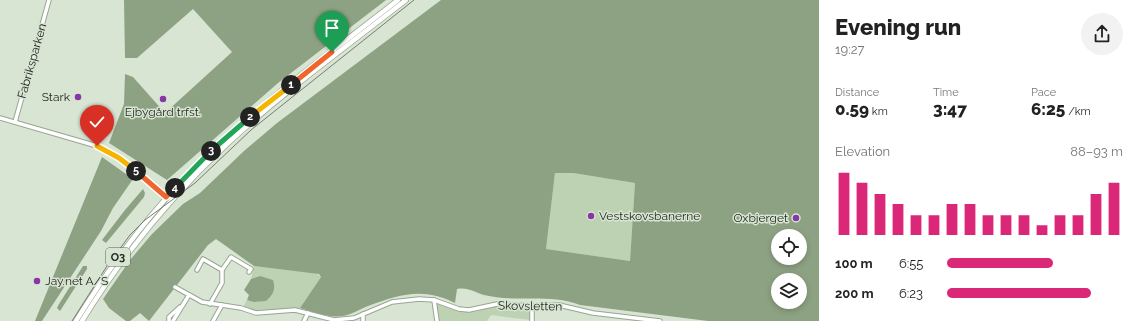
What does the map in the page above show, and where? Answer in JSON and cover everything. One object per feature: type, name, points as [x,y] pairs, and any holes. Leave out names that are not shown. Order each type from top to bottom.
[{"type":"main road","name":"O3","points":[[76,321],[109,269],[166,197],[222,141],[398,0]]},
{"type":"main road","name":"O3","points":[[82,321],[118,266],[172,202],[207,164],[244,128],[406,0]]},
{"type":"street","name":"Fabriksparken","points":[[15,122],[50,0]]},
{"type":"street","points":[[0,118],[97,146],[129,166],[172,202]]},
{"type":"street","points":[[210,304],[222,283],[222,270],[231,257],[251,269],[249,272]]},
{"type":"street","points":[[197,270],[203,258],[222,270]]},
{"type":"street","points":[[175,287],[202,302],[222,305],[213,321]]},
{"type":"street","points":[[169,321],[169,317],[190,295]]},
{"type":"street","name":"Skovsletten","points":[[222,305],[262,313],[288,309],[334,320],[347,320],[400,300],[434,300],[464,310],[475,310],[497,304],[532,306],[559,305],[593,313],[660,321]]},
{"type":"street","points":[[434,300],[437,321]]},
{"type":"street","points":[[173,321],[182,305]]},
{"type":"street","points":[[532,306],[532,321]]},
{"type":"street","points":[[304,321],[308,313]]},
{"type":"street","points":[[363,314],[363,321]]},
{"type":"shaded area","points":[[124,0],[386,0],[278,83],[167,180],[109,143],[124,104],[125,74],[133,77],[165,113],[232,52],[193,9],[137,58],[125,58]]},
{"type":"shaded area","points":[[441,0],[819,0],[819,321],[708,321],[580,305],[569,301],[496,297],[484,295],[468,289],[457,289],[455,303],[433,295],[412,294],[391,298],[345,315],[331,316],[300,308],[321,277],[319,274],[254,266],[216,239],[208,245],[149,321],[140,313],[130,321],[126,321],[109,308],[103,299],[130,260],[152,234],[183,204],[200,193],[244,151],[277,123]],"holes":[[[555,173],[573,173],[635,183],[630,261],[546,249]]]},
{"type":"shaded area","points":[[102,157],[133,179],[42,321],[35,321]]},
{"type":"shaded area","name":"Vestskovsbanerne","points":[[555,173],[573,173],[635,183],[630,261],[546,249]]},
{"type":"shaded area","points":[[143,189],[145,193],[144,197],[106,243],[102,240]]},
{"type":"shaded area","points":[[83,266],[87,266],[87,269],[60,311],[57,308],[59,304]]},
{"type":"shaded area","points":[[254,266],[316,273],[321,277],[300,308],[264,311],[250,309],[243,307],[247,300],[259,302],[260,276],[251,279]]},
{"type":"shaded area","points":[[260,276],[273,280],[274,289],[272,294],[266,301],[254,302],[247,300],[249,295],[244,290],[251,279]]},
{"type":"shaded area","points":[[436,303],[462,312],[474,312],[501,305],[530,308],[530,320],[491,315],[487,321],[438,321]]},
{"type":"waterway","points":[[413,71],[463,31],[481,33]]},
{"type":"waterway","points":[[385,132],[405,100],[408,77]]},
{"type":"waterway","points":[[394,119],[410,130]]},
{"type":"waterway","points":[[412,132],[428,143]]},
{"type":"tram line","points":[[72,321],[107,266],[130,235],[145,220],[195,183],[251,130],[414,0]]},
{"type":"place","name":"Stark","points":[[78,97]]},
{"type":"place","name":"Ejbygård trfst.","points":[[163,99]]},
{"type":"place","name":"Vestskovsbanerne","points":[[591,216]]},
{"type":"place","name":"Oxbjerget","points":[[796,218]]},
{"type":"place","name":"Jay.net A/S","points":[[37,281]]},
{"type":"route","points":[[97,146],[119,158],[166,197],[222,141],[258,110],[332,52]]}]
